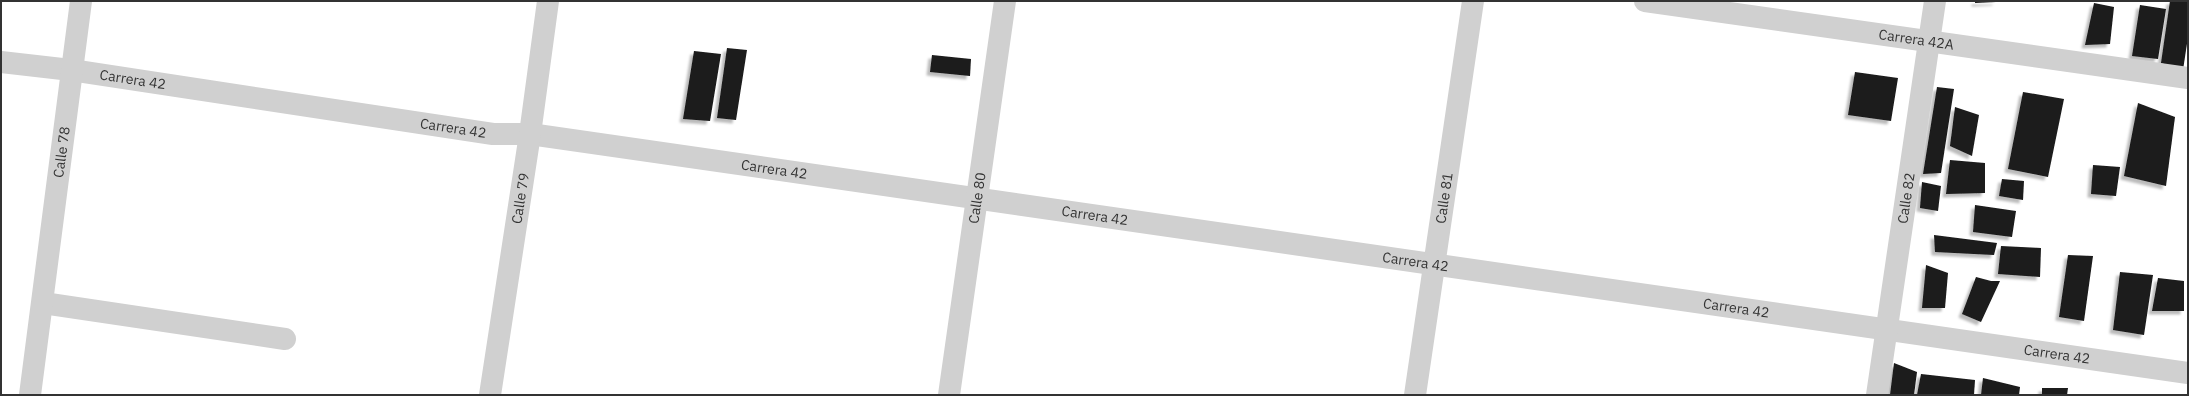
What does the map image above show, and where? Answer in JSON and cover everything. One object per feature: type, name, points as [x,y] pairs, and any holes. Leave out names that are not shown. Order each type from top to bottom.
[{"type":"street","name":"Calle 78","points":[[30,395],[81,1]]},
{"type":"street","name":"Calle 79","points":[[490,395],[530,134],[548,1]]},
{"type":"street","name":"Calle 80","points":[[949,395],[1005,1]]},
{"type":"street","name":"Calle 81","points":[[1415,395],[1473,1]]},
{"type":"street","name":"Carrera 42A","points":[[1645,1],[2188,78]]},
{"type":"street","name":"Calle 82","points":[[1877,395],[1935,1]]},
{"type":"street","name":"Carrera 42","points":[[1,62],[71,70],[493,134],[530,134],[2188,373]]},
{"type":"street","points":[[43,303],[285,340]]},
{"type":"building","points":[[1975,1],[1996,1],[1996,2],[1975,3]]},
{"type":"building","points":[[2170,1],[2188,1],[2188,37],[2183,70],[2161,63]]},
{"type":"building","points":[[2094,3],[2114,7],[2110,44],[2085,45]]},
{"type":"building","points":[[2140,5],[2166,9],[2158,59],[2132,56]]},
{"type":"building","points":[[727,48],[747,50],[736,120],[717,118]]},
{"type":"building","points":[[694,51],[721,54],[710,121],[683,119]]},
{"type":"building","points":[[932,55],[971,59],[970,76],[930,72]]},
{"type":"building","points":[[1855,72],[1898,78],[1891,121],[1848,115]]},
{"type":"building","points":[[1937,87],[1954,89],[1941,173],[1923,174]]},
{"type":"building","points":[[2023,92],[2064,99],[2048,177],[2008,169]]},
{"type":"building","points":[[2138,103],[2175,117],[2166,186],[2124,176]]},
{"type":"building","points":[[1955,107],[1979,115],[1972,156],[1950,146]]},
{"type":"building","points":[[1950,160],[1985,163],[1985,193],[1946,194]]},
{"type":"building","points":[[2093,165],[2120,167],[2116,196],[2091,194]]},
{"type":"building","points":[[2002,179],[2024,181],[2023,200],[1999,196]]},
{"type":"building","points":[[1922,182],[1941,186],[1938,211],[1920,208]]},
{"type":"building","points":[[1975,205],[2016,211],[2012,237],[1973,232]]},
{"type":"building","points":[[1934,235],[1997,243],[1994,255],[1935,252]]},
{"type":"building","points":[[2001,246],[2041,248],[2040,277],[1998,274]]},
{"type":"building","points":[[2068,255],[2093,256],[2084,321],[2059,317]]},
{"type":"building","points":[[1926,265],[1948,273],[1945,308],[1922,308]]},
{"type":"building","points":[[2120,272],[2153,275],[2144,335],[2113,330]]},
{"type":"building","points":[[1976,277],[1991,281],[2000,281],[1981,322],[1962,314]]},
{"type":"building","points":[[2158,278],[2184,281],[2184,311],[2152,311]]},
{"type":"building","points":[[1894,363],[1917,372],[1914,395],[1890,395]]},
{"type":"building","points":[[1921,374],[1975,380],[1974,395],[1917,395]]},
{"type":"building","points":[[1983,378],[2020,387],[2019,395],[1981,395]]},
{"type":"building","points":[[2042,388],[2068,388],[2067,395],[2042,395]]}]
